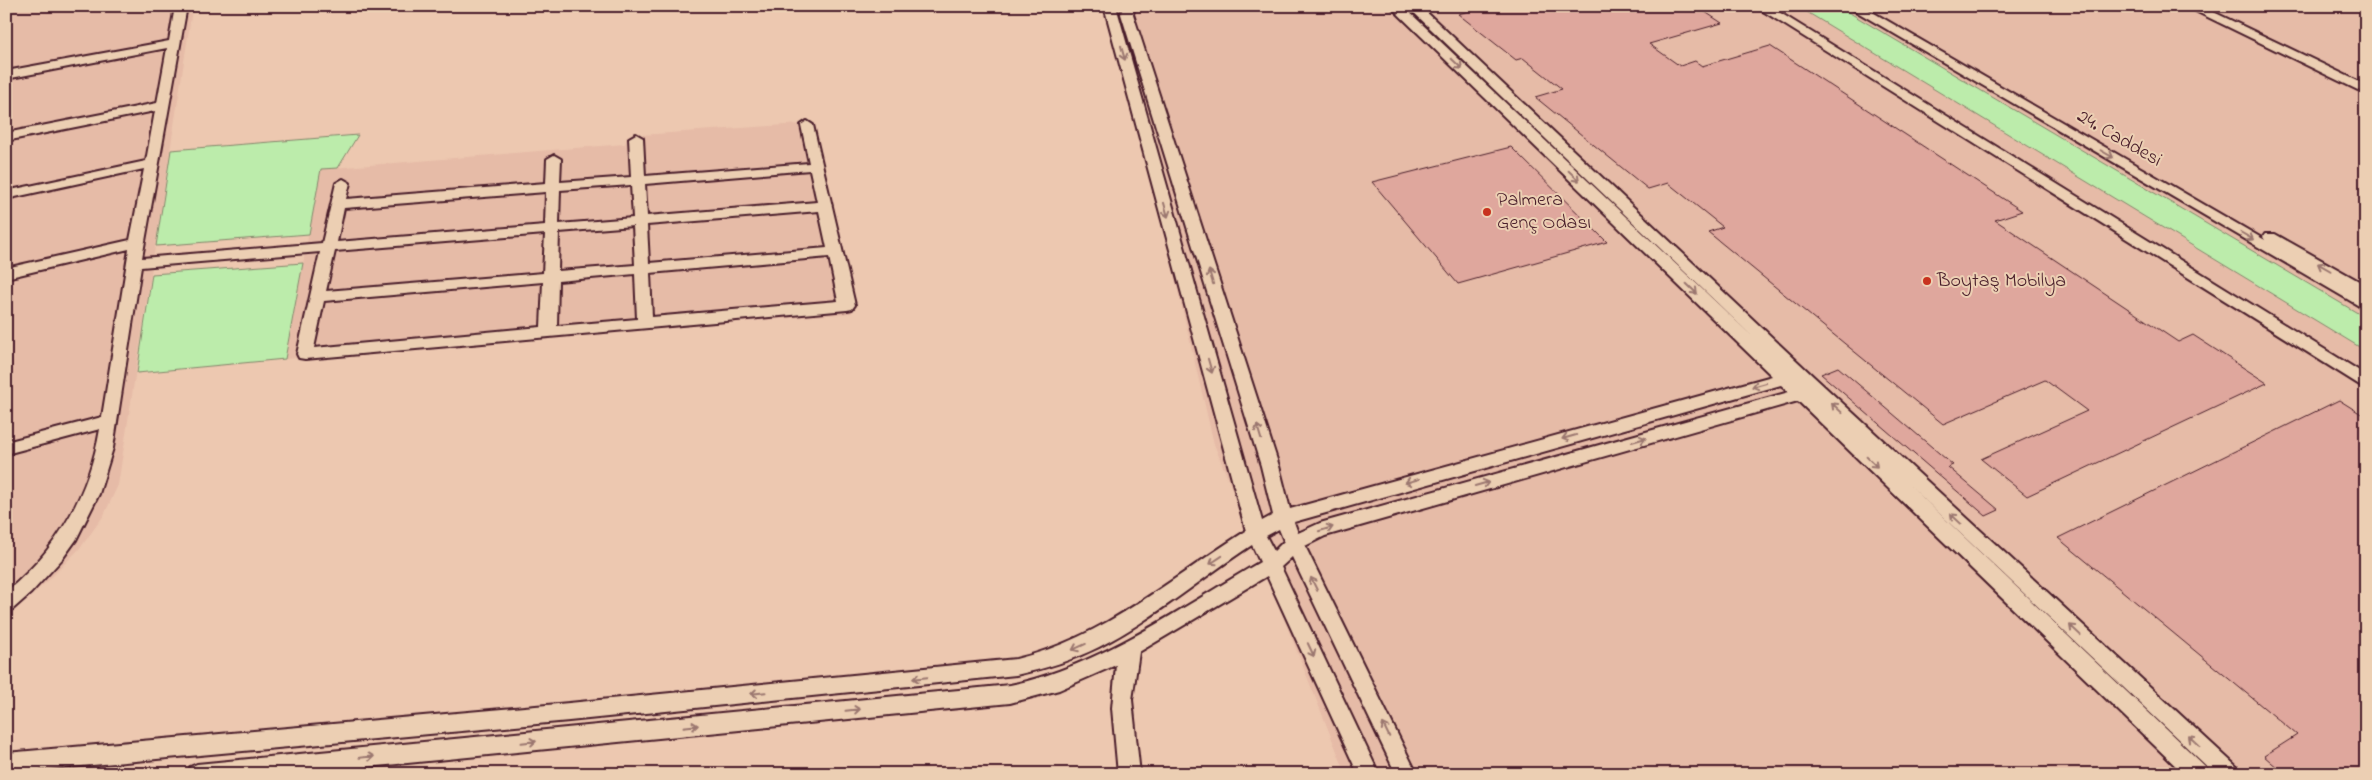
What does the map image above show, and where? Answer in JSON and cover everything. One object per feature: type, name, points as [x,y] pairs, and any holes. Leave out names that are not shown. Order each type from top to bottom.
[{"type":"street","points":[[6,603],[43,572],[66,540],[98,474],[105,448],[134,263],[181,6]]},
{"type":"street","points":[[1110,6],[1256,532],[1369,774]]},
{"type":"street","points":[[1129,6],[1128,14],[1270,466],[1283,518],[1407,774]]},
{"type":"street","points":[[1396,6],[1785,378],[1804,387],[2230,774]]},
{"type":"street","points":[[1413,6],[2199,774]]},
{"type":"street","points":[[1760,6],[2366,383]]},
{"type":"street","name":"24. Caddesi","points":[[1853,6],[2366,305]]},
{"type":"street","name":"24. Caddesi","points":[[1871,6],[2366,292]]},
{"type":"street","points":[[2192,6],[2366,80]]},
{"type":"street","points":[[2212,6],[2242,26],[2366,90]]},
{"type":"street","points":[[6,75],[175,43]]},
{"type":"street","points":[[6,137],[164,104]]},
{"type":"street","points":[[343,184],[305,354],[847,305],[807,125]]},
{"type":"street","points":[[636,138],[645,323]]},
{"type":"street","points":[[549,332],[554,159]]},
{"type":"street","points":[[6,195],[153,163]]},
{"type":"street","points":[[338,204],[816,166]]},
{"type":"street","points":[[134,263],[825,206]]},
{"type":"street","points":[[6,273],[138,243]]},
{"type":"street","points":[[318,296],[835,252]]},
{"type":"street","points":[[6,763],[569,712],[1016,667],[1056,656],[1102,636],[1256,532],[1283,518],[1785,378]]},
{"type":"street","points":[[197,774],[1010,694],[1032,690],[1072,678],[1130,647],[1272,564],[1294,543],[1320,530],[1804,387]]},
{"type":"street","points":[[6,448],[108,421]]},
{"type":"street","points":[[1129,774],[1129,752],[1122,708],[1122,692],[1130,647]]},
{"type":"shaded area","points":[[6,6],[240,6],[192,10],[118,485],[104,515],[81,547],[48,581],[6,615]]},
{"type":"shaded area","points":[[1111,6],[2366,6],[2366,774],[1346,774],[1214,444]]},
{"type":"shaded area","points":[[815,123],[852,313],[285,359],[321,169],[625,144],[627,136]]},
{"type":"green space","points":[[1797,6],[1838,6],[2366,318],[2366,351]]},
{"type":"green space","points":[[358,135],[338,168],[321,169],[309,234],[156,246],[171,150]]},
{"type":"green space","points":[[303,263],[285,359],[137,373],[152,274]]},
{"type":"building","name":"Boytaş Mobilya","points":[[1489,6],[1696,6],[1722,23],[1649,44],[1680,66],[1695,61],[1702,66],[1770,46],[2022,211],[1995,220],[2178,342],[2193,335],[2267,383],[2027,496],[1981,459],[2087,411],[2045,380],[1943,424],[1708,232],[1723,227],[1668,183],[1648,189],[1535,97],[1562,89],[1523,58],[1516,60],[1458,14]]},
{"type":"building","name":"Palmera Genç Odası","points":[[1511,147],[1607,242],[1458,284],[1372,182]]},
{"type":"building","points":[[1838,367],[1953,465],[1948,467],[1999,510],[1986,516],[1821,374]]},
{"type":"building","points":[[2339,400],[2366,417],[2366,774],[2285,774],[2264,756],[2297,735],[2058,538]]},
{"type":"place","name":"Palmera Genç Odası","points":[[1487,212]]},
{"type":"place","name":"Boytaş Mobilya","points":[[1927,281]]}]
